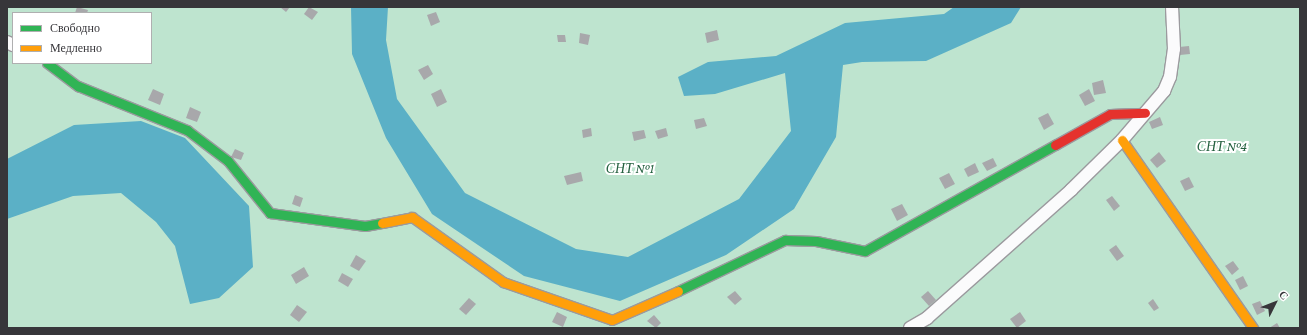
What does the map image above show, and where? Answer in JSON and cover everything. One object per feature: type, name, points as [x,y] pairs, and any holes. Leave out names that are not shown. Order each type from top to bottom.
[{"type":"street","points":[[910,328],[927,318],[1003,252],[1122,140],[1164,91],[1170,77],[1174,49],[1172,7]]},
{"type":"street","points":[[48,64],[78,86],[187,130],[228,160],[270,213],[365,226],[412,217],[503,282],[616,324],[628,315],[785,240],[816,241],[865,251],[1110,114],[1145,113]]},
{"type":"street","points":[[1122,140],[1253,328]]},
{"type":"green space","name":"СНТ №1","points":[[7,7],[1300,7],[1300,328],[7,328]]},
{"type":"water","points":[[351,7],[388,7],[386,40],[397,99],[465,193],[576,249],[628,257],[739,199],[791,131],[785,73],[715,94],[684,96],[678,77],[708,62],[776,56],[845,23],[944,14],[954,7],[1021,7],[1011,23],[926,61],[862,62],[843,65],[836,137],[794,209],[726,255],[620,301],[524,276],[432,214],[386,138],[352,54]]},
{"type":"water","points":[[141,121],[185,138],[249,206],[253,267],[219,298],[190,304],[175,246],[156,222],[121,193],[73,196],[7,219],[7,159],[74,125]]},
{"type":"building","points":[[77,7],[88,10],[87,12],[75,12]]},
{"type":"building","points":[[280,7],[290,7],[286,12]]},
{"type":"building","points":[[309,7],[318,12],[312,20],[304,14]]},
{"type":"building","points":[[436,12],[440,22],[431,26],[427,15]]},
{"type":"building","points":[[717,30],[719,40],[707,43],[705,33]]},
{"type":"building","points":[[580,33],[590,35],[588,45],[579,43]]},
{"type":"building","points":[[557,35],[565,35],[566,42],[558,42]]},
{"type":"building","points":[[1189,46],[1190,54],[1180,55],[1179,47]]},
{"type":"building","points":[[428,65],[433,74],[424,80],[418,70]]},
{"type":"building","points":[[1103,80],[1106,93],[1094,95],[1092,83]]},
{"type":"building","points":[[153,89],[164,94],[160,105],[148,100]]},
{"type":"building","points":[[441,89],[447,102],[437,107],[431,94]]},
{"type":"building","points":[[1089,89],[1095,101],[1085,106],[1079,95]]},
{"type":"building","points":[[190,107],[201,112],[197,122],[186,118]]},
{"type":"building","points":[[1048,113],[1054,124],[1044,130],[1038,118]]},
{"type":"building","points":[[1160,117],[1163,125],[1152,129],[1149,122]]},
{"type":"building","points":[[704,118],[707,126],[696,129],[694,120]]},
{"type":"building","points":[[591,128],[592,136],[583,138],[582,130]]},
{"type":"building","points":[[666,128],[668,136],[658,139],[655,131]]},
{"type":"building","points":[[644,130],[646,138],[634,141],[632,132]]},
{"type":"building","points":[[235,149],[244,153],[241,160],[231,157]]},
{"type":"building","points":[[1159,152],[1166,161],[1157,168],[1150,160]]},
{"type":"building","points":[[993,158],[997,166],[987,171],[982,163]]},
{"type":"building","points":[[975,163],[979,172],[968,177],[964,169]]},
{"type":"building","points":[[581,172],[583,181],[567,185],[564,176]]},
{"type":"building","points":[[949,173],[955,184],[945,189],[939,178]]},
{"type":"building","points":[[1189,177],[1194,187],[1185,191],[1180,181]]},
{"type":"building","points":[[295,195],[303,198],[300,207],[292,204]]},
{"type":"building","points":[[1112,196],[1120,206],[1114,211],[1106,200]]},
{"type":"building","points":[[902,204],[908,215],[897,221],[891,209]]},
{"type":"building","points":[[1116,245],[1124,256],[1117,261],[1109,250]]},
{"type":"building","points":[[356,255],[366,261],[359,271],[350,266]]},
{"type":"building","points":[[1233,261],[1239,269],[1232,275],[1225,266]]},
{"type":"building","points":[[304,267],[309,276],[296,284],[291,275]]},
{"type":"building","points":[[342,273],[353,279],[348,287],[338,281]]},
{"type":"building","points":[[1243,276],[1248,286],[1240,290],[1235,280]]},
{"type":"building","points":[[735,291],[742,299],[735,305],[727,297]]},
{"type":"building","points":[[928,291],[936,300],[929,306],[921,297]]},
{"type":"building","points":[[469,298],[476,304],[466,315],[459,309]]},
{"type":"building","points":[[1153,299],[1159,308],[1154,311],[1148,303]]},
{"type":"building","points":[[1260,301],[1265,311],[1257,315],[1252,304]]},
{"type":"building","points":[[297,305],[307,312],[299,322],[290,315]]},
{"type":"building","points":[[557,312],[567,317],[563,327],[552,322]]},
{"type":"building","points":[[1020,312],[1026,321],[1017,328],[1010,319]]},
{"type":"building","points":[[654,315],[661,323],[656,328],[647,321]]},
{"type":"building","points":[[1277,323],[1280,328],[1269,328]]},
{"type":"traffic: fast","points":[[48,64],[78,86],[187,130],[228,161],[270,213],[365,226],[382,223]]},
{"type":"traffic: fast","points":[[678,291],[785,240],[816,241],[865,251],[1055,145]]},
{"type":"traffic: slow","points":[[1122,140],[1253,328]]},
{"type":"traffic: slow","points":[[382,223],[412,217],[503,282],[612,320],[678,291]]},
{"type":"traffic: jam","points":[[1055,145],[1110,114],[1145,113]]},
{"type":"park label","name":"СНТ №4","points":[[1222,146]]}]
